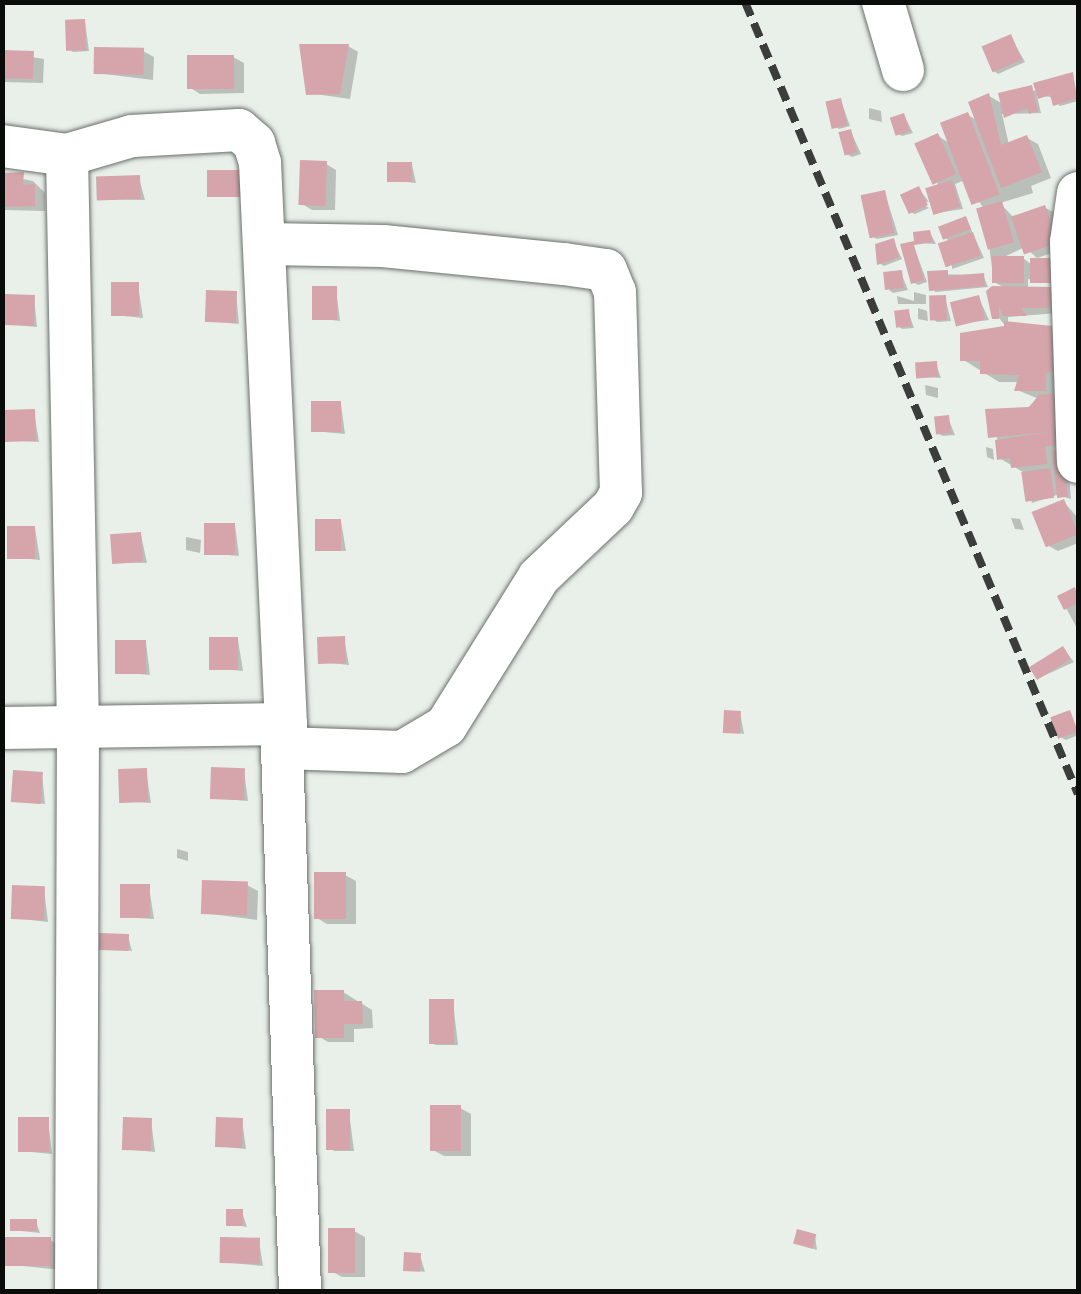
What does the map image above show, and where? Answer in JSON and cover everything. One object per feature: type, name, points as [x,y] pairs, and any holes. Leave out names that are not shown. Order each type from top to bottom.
[{"type":"street","points":[[883,2],[904,70]]},
{"type":"street","points":[[2,146],[66,155],[132,136],[240,130],[254,143],[260,163],[296,1020],[300,1292]]},
{"type":"street","points":[[66,155],[78,726],[76,1292]]},
{"type":"street","points":[[1078,192],[1072,242],[1078,462]]},
{"type":"street","points":[[2,728],[78,726],[284,736],[402,752],[446,726],[539,577],[613,508],[620,493],[615,292],[606,270],[383,246],[265,244]]},
{"type":"building","points":[[85,19],[86,50],[66,51],[65,20]]},
{"type":"building","points":[[1011,34],[1022,60],[992,72],[982,47]]},
{"type":"building","points":[[299,44],[349,44],[340,94],[306,95]]},
{"type":"building","points":[[94,47],[144,48],[144,75],[94,74]]},
{"type":"building","points":[[2,50],[34,51],[33,79],[2,78]]},
{"type":"building","points":[[187,55],[234,55],[234,89],[187,89]]},
{"type":"building","points":[[1073,72],[1076,99],[1053,106],[1050,95],[1038,99],[1033,83]]},
{"type":"building","points":[[1032,85],[1038,111],[1029,114],[1027,108],[1004,118],[998,93]]},
{"type":"building","points":[[989,93],[1001,145],[1027,135],[1042,172],[1001,188],[968,102]]},
{"type":"building","points":[[841,98],[847,125],[832,129],[825,102]]},
{"type":"building","points":[[968,112],[1000,194],[972,205],[940,123]]},
{"type":"building","points":[[904,113],[910,131],[896,136],[890,118]]},
{"type":"building","points":[[851,129],[857,152],[845,156],[838,132]]},
{"type":"building","points":[[938,133],[956,174],[933,185],[914,144]]},
{"type":"building","points":[[300,160],[327,161],[325,206],[298,205]]},
{"type":"building","points":[[387,162],[412,162],[412,182],[387,182]]},
{"type":"building","points":[[207,170],[241,170],[241,197],[207,197]]},
{"type":"building","points":[[24,172],[23,185],[35,184],[35,206],[2,207],[2,173]]},
{"type":"building","points":[[140,175],[141,199],[97,201],[96,177]]},
{"type":"building","points":[[952,180],[960,207],[933,215],[925,188]]},
{"type":"building","points":[[919,186],[928,205],[909,214],[900,195]]},
{"type":"building","points":[[885,190],[894,233],[870,238],[861,195]]},
{"type":"building","points":[[1002,201],[1014,242],[988,250],[976,208]]},
{"type":"building","points":[[1045,205],[1058,243],[1024,255],[1011,217]]},
{"type":"building","points":[[966,216],[971,229],[943,240],[938,227]]},
{"type":"building","points":[[930,230],[933,242],[914,245],[924,280],[911,284],[900,244],[914,241],[913,232]]},
{"type":"building","points":[[973,232],[981,256],[946,267],[938,243]]},
{"type":"building","points":[[894,238],[899,257],[877,265],[875,244]]},
{"type":"building","points":[[992,256],[1024,256],[1024,283],[992,283]]},
{"type":"building","points":[[1030,258],[1055,258],[1055,283],[1030,283]]},
{"type":"building","points":[[902,270],[904,288],[885,290],[883,272]]},
{"type":"building","points":[[948,270],[948,276],[984,273],[985,286],[929,291],[927,271]]},
{"type":"building","points":[[111,282],[139,282],[139,316],[111,316]]},
{"type":"building","points":[[312,286],[337,286],[337,320],[312,320]]},
{"type":"building","points":[[992,286],[1053,287],[1049,308],[1021,308],[1027,316],[1003,316],[999,306],[999,319],[992,319],[986,291]]},
{"type":"building","points":[[206,290],[237,291],[236,323],[205,322]]},
{"type":"building","points":[[5,294],[35,295],[34,326],[4,325]]},
{"type":"building","points":[[946,295],[947,320],[930,321],[929,296]]},
{"type":"building","points":[[979,295],[985,319],[956,327],[950,302]]},
{"type":"building","points":[[909,309],[911,326],[896,328],[894,311]]},
{"type":"building","points":[[1004,321],[1052,326],[1060,369],[1046,373],[1046,391],[1014,391],[1019,375],[980,374],[980,361],[960,361],[960,333],[1004,326]]},
{"type":"building","points":[[937,361],[938,377],[916,378],[915,363]]},
{"type":"building","points":[[1058,393],[1065,445],[1045,446],[1047,464],[1011,468],[1010,458],[997,460],[995,440],[1050,432],[988,438],[985,409],[1029,407],[1039,395]]},
{"type":"building","points":[[311,401],[341,401],[341,432],[311,432]]},
{"type":"building","points":[[35,409],[36,441],[4,442],[3,410]]},
{"type":"building","points":[[949,415],[951,433],[936,434],[934,417]]},
{"type":"building","points":[[1063,449],[1068,497],[1057,498],[1052,450]]},
{"type":"building","points":[[1050,468],[1054,498],[1025,502],[1021,472]]},
{"type":"building","points":[[1064,499],[1078,534],[1046,547],[1032,512]]},
{"type":"building","points":[[315,519],[341,519],[341,551],[315,551]]},
{"type":"building","points":[[204,523],[235,523],[235,555],[204,555]]},
{"type":"building","points":[[7,526],[35,526],[35,559],[7,559]]},
{"type":"building","points":[[141,532],[143,562],[112,564],[110,534]]},
{"type":"building","points":[[1075,587],[1078,603],[1064,610],[1057,596]]},
{"type":"building","points":[[345,636],[346,663],[318,664],[317,637]]},
{"type":"building","points":[[209,637],[238,637],[238,670],[209,670]]},
{"type":"building","points":[[115,640],[146,640],[146,674],[115,674]]},
{"type":"building","points":[[1063,646],[1071,659],[1037,680],[1029,667]]},
{"type":"building","points":[[724,710],[741,711],[740,734],[723,733]]},
{"type":"building","points":[[1070,710],[1078,732],[1058,739],[1050,717]]},
{"type":"building","points":[[211,767],[245,768],[244,800],[210,799]]},
{"type":"building","points":[[147,768],[148,802],[119,803],[118,769]]},
{"type":"building","points":[[13,770],[43,772],[41,804],[11,802]]},
{"type":"building","points":[[314,872],[346,872],[346,919],[314,919]]},
{"type":"building","points":[[202,880],[248,882],[247,916],[201,914]]},
{"type":"building","points":[[120,884],[150,884],[150,918],[120,918]]},
{"type":"building","points":[[12,885],[45,886],[44,920],[11,919]]},
{"type":"building","points":[[99,933],[129,934],[128,951],[98,950]]},
{"type":"building","points":[[314,990],[344,990],[344,1001],[362,1001],[363,1024],[344,1024],[344,1038],[315,1038]]},
{"type":"building","points":[[429,999],[454,999],[454,1044],[429,1044]]},
{"type":"building","points":[[430,1105],[461,1105],[461,1151],[430,1151]]},
{"type":"building","points":[[326,1109],[350,1109],[350,1150],[326,1150]]},
{"type":"building","points":[[18,1117],[49,1117],[49,1152],[18,1152]]},
{"type":"building","points":[[123,1117],[152,1118],[151,1151],[122,1150]]},
{"type":"building","points":[[216,1117],[243,1118],[242,1148],[215,1147]]},
{"type":"building","points":[[226,1209],[243,1209],[243,1226],[226,1226]]},
{"type":"building","points":[[10,1219],[37,1219],[37,1231],[10,1231]]},
{"type":"building","points":[[328,1228],[355,1228],[355,1273],[328,1273]]},
{"type":"building","points":[[797,1229],[816,1234],[812,1249],[793,1243]]},
{"type":"building","points":[[2,1237],[51,1237],[51,1266],[2,1266]]},
{"type":"building","points":[[220,1237],[260,1238],[260,1264],[220,1263]]},
{"type":"building","points":[[404,1252],[421,1253],[420,1272],[403,1271]]},
{"type":"railway","points":[[745,2],[1078,794]]}]
